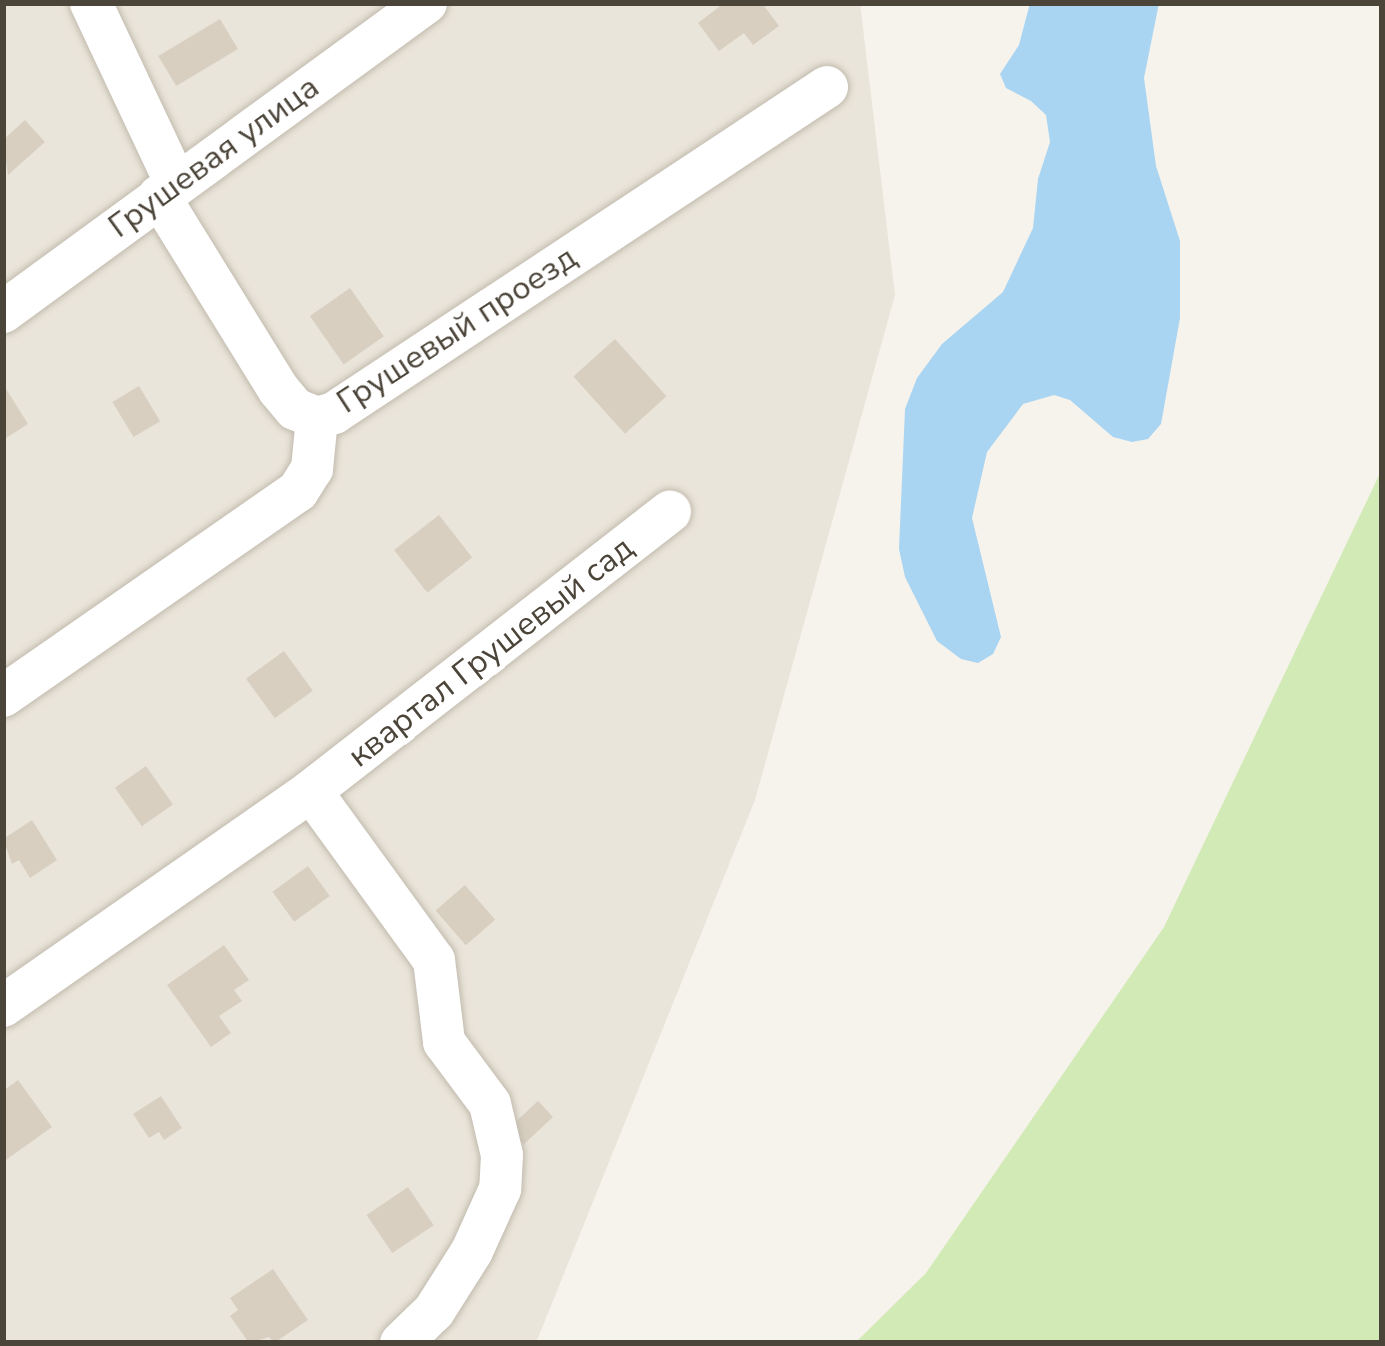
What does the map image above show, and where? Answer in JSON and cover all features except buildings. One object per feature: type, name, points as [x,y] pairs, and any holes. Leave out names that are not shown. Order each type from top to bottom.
[{"type":"lane","name":"Грушевый проезд","points":[[91,3],[167,190],[279,390],[295,409],[317,418],[334,413],[827,87]]},
{"type":"lane","name":"Грушевая улица","points":[[3,312],[426,3]]},
{"type":"lane","points":[[3,696],[298,491],[316,456],[317,418]]},
{"type":"lane","name":"квартал Грушевый сад","points":[[3,1006],[311,791],[670,512]]},
{"type":"lane","points":[[311,791],[434,960],[444,1042],[490,1103],[502,1155],[500,1189],[472,1251],[434,1311],[401,1343]]},
{"type":"shaded area","points":[[3,3],[860,3],[895,295],[755,800],[536,1343],[3,1343]]},
{"type":"green space","points":[[1382,469],[1382,1343],[855,1343],[926,1273],[1164,927]]},
{"type":"water","points":[[1030,3],[1159,3],[1144,78],[1156,166],[1180,241],[1180,318],[1161,424],[1148,439],[1132,442],[1113,437],[1070,400],[1054,395],[1023,404],[987,452],[972,518],[1001,637],[993,654],[978,663],[961,659],[937,641],[905,577],[899,549],[905,409],[917,378],[942,344],[1003,292],[1033,228],[1038,179],[1050,142],[1046,115],[1006,88],[1000,74],[1019,45]]}]
